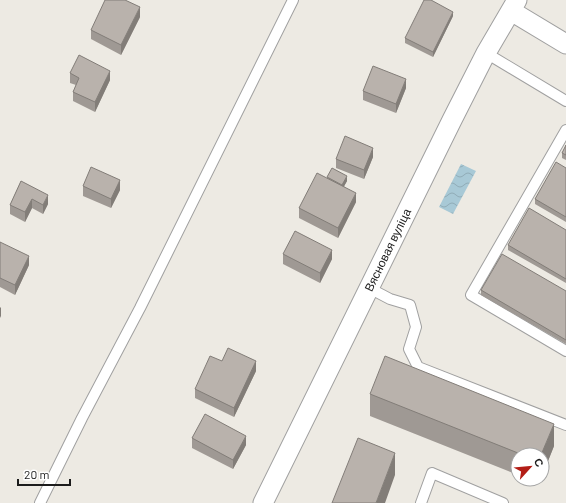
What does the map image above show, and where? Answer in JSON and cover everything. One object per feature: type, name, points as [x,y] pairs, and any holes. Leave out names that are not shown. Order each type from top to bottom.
[{"type":"street","points":[[514,5],[566,44]]},
{"type":"street","name":"Вясновая вуліца","points":[[263,503],[452,120],[486,53],[514,5]]},
{"type":"lane","points":[[40,503],[82,418],[140,308],[293,0]]},
{"type":"lane","points":[[486,53],[566,101]]},
{"type":"lane","points":[[566,130],[470,295],[566,351]]},
{"type":"lane","points":[[369,288],[390,299],[410,305],[416,327],[409,349],[418,366],[566,425]]},
{"type":"lane","points":[[421,503],[432,473],[503,503]]},
{"type":"water","points":[[461,164],[476,171],[453,214],[439,207]]},
{"type":"building","points":[[105,0],[125,0],[140,7],[121,45],[91,30]]},
{"type":"building","points":[[424,0],[431,0],[453,12],[433,52],[405,38]]},
{"type":"building","points":[[79,55],[110,71],[95,102],[73,92],[79,78],[70,73]]},
{"type":"building","points":[[373,66],[406,79],[396,104],[363,91]]},
{"type":"building","points":[[345,136],[373,148],[364,170],[336,159]]},
{"type":"building","points":[[566,145],[566,155],[562,153]]},
{"type":"building","points":[[556,162],[566,168],[566,217],[535,199]]},
{"type":"building","points":[[91,167],[120,180],[111,199],[83,186]]},
{"type":"building","points":[[332,168],[347,176],[342,185],[327,177]]},
{"type":"building","points":[[317,173],[356,193],[338,228],[299,208]]},
{"type":"building","points":[[21,181],[48,195],[43,205],[32,199],[25,212],[10,205]]},
{"type":"building","points":[[529,208],[566,230],[566,279],[508,245]]},
{"type":"building","points":[[295,231],[332,250],[320,273],[283,254]]},
{"type":"building","points":[[0,242],[29,256],[15,285],[0,278]]},
{"type":"building","points":[[502,254],[566,291],[566,340],[481,290]]},
{"type":"building","points":[[228,348],[256,361],[234,408],[195,389],[210,356],[222,361]]},
{"type":"building","points":[[385,356],[554,424],[544,447],[510,447],[510,450],[370,394]]},
{"type":"building","points":[[205,414],[246,436],[233,460],[192,438]]},
{"type":"building","points":[[358,438],[395,453],[376,503],[332,503]]}]
